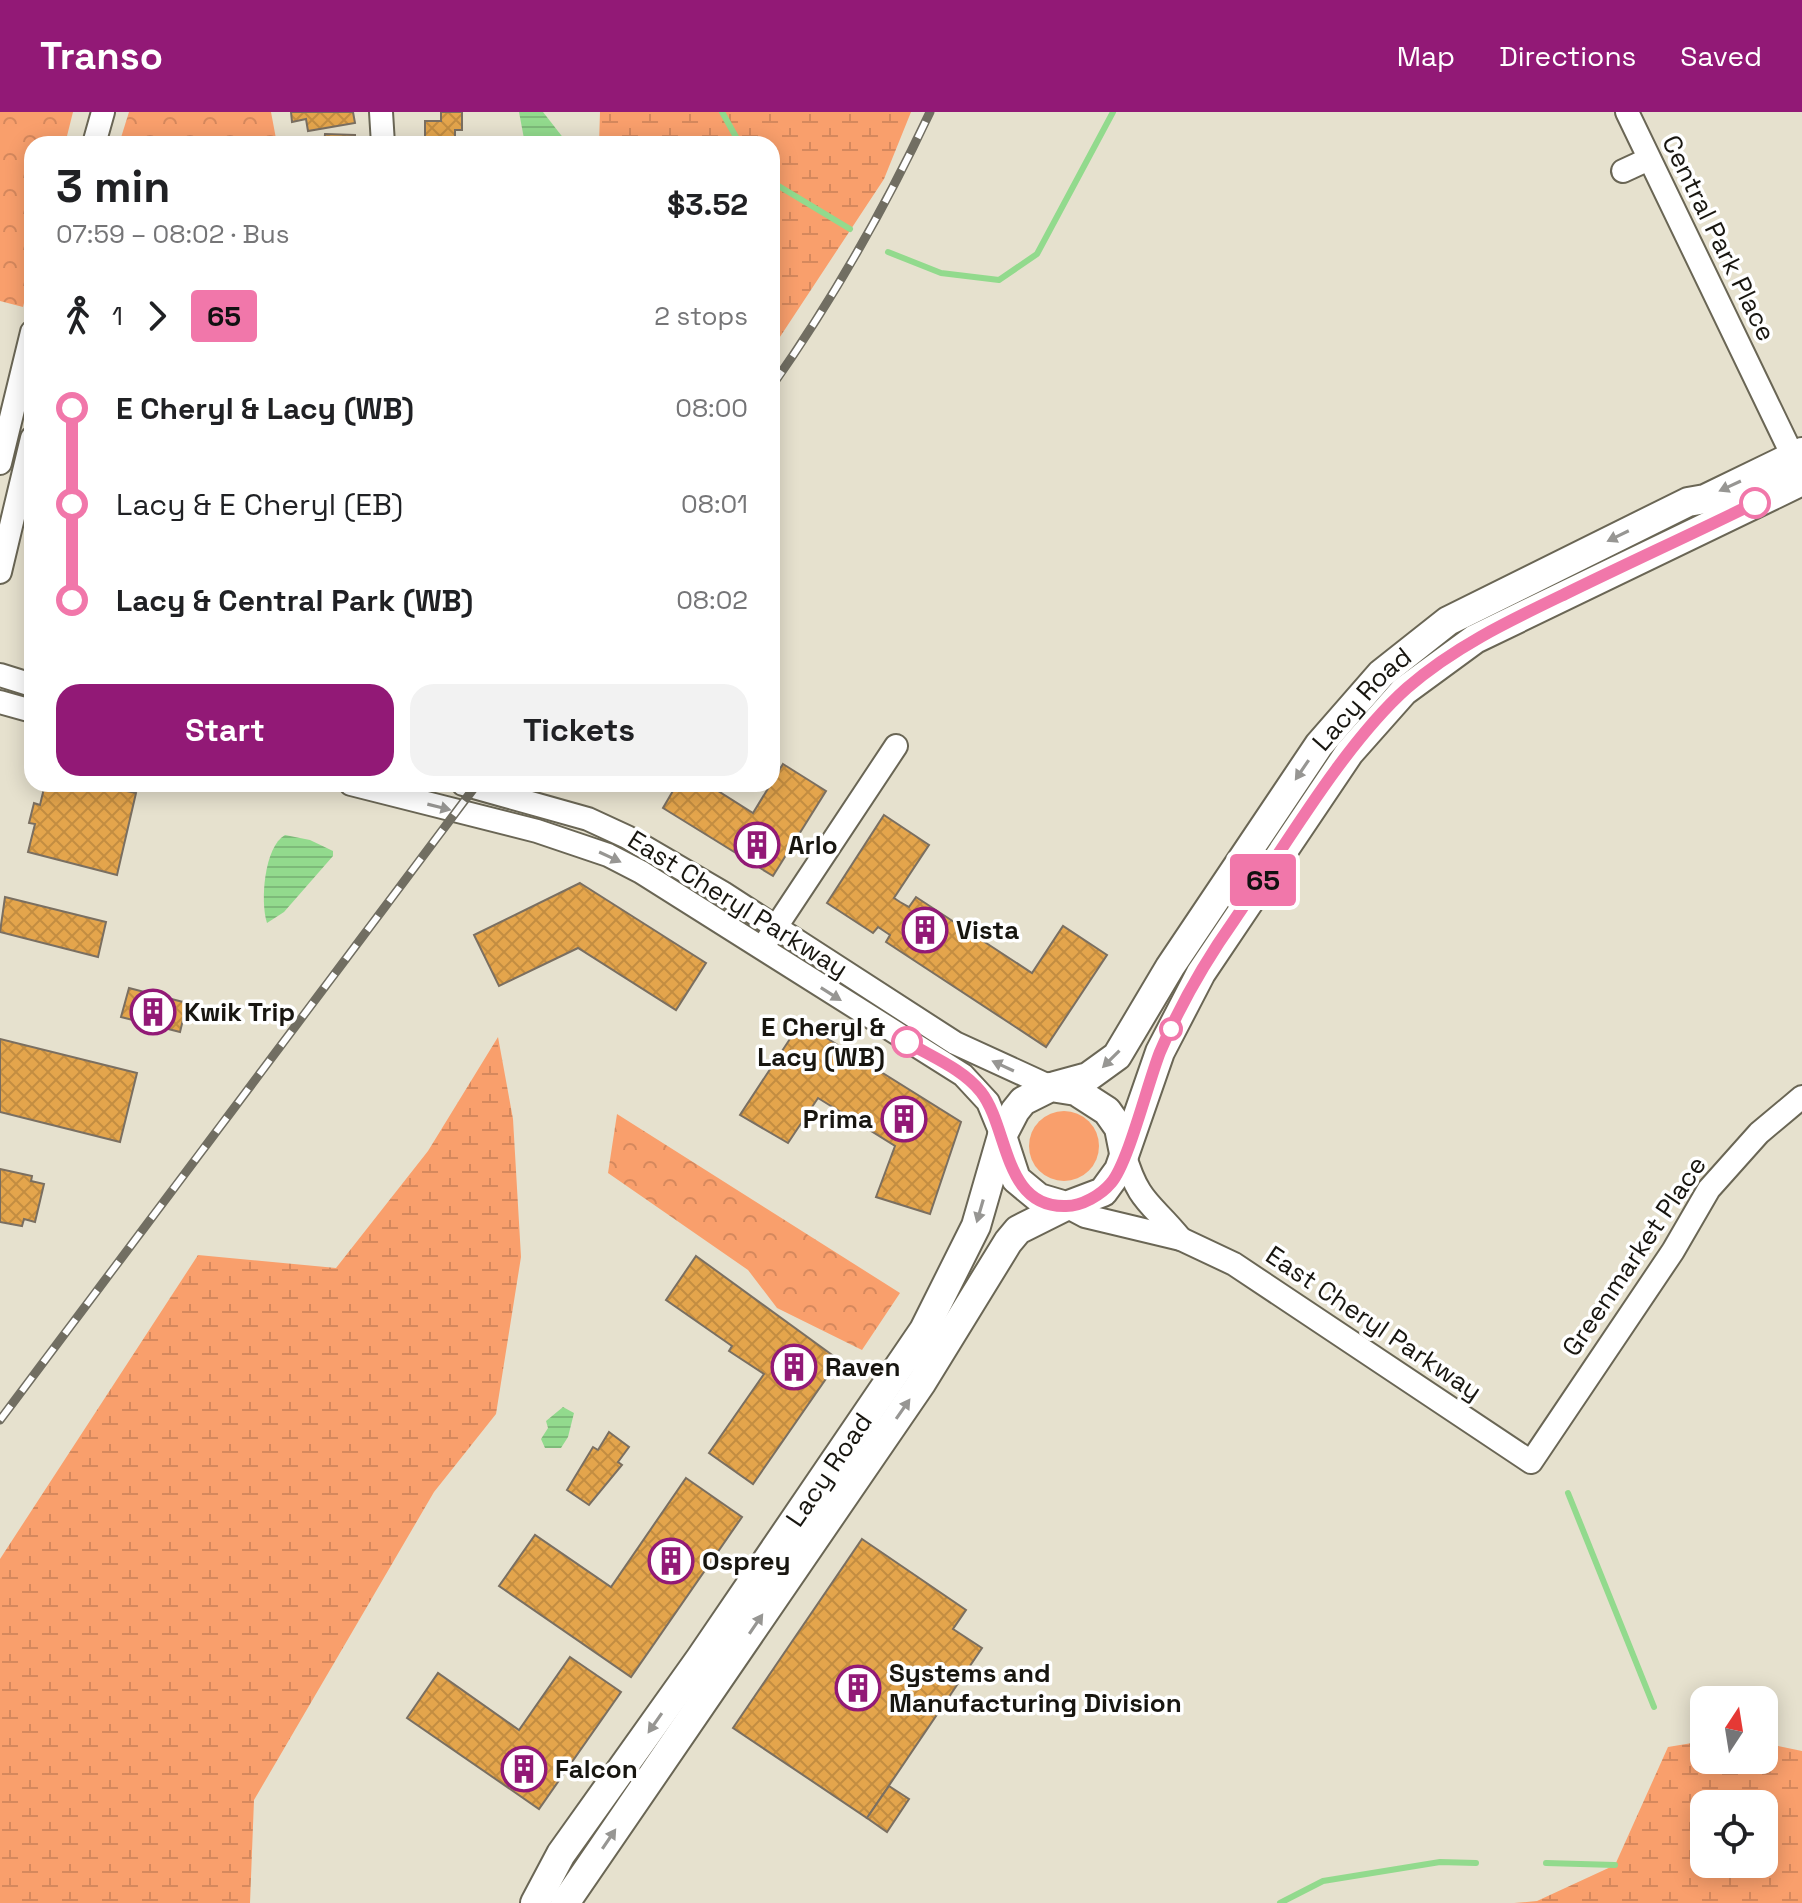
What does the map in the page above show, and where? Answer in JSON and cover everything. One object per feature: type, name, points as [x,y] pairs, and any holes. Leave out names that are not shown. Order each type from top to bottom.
[{"type":"main road","name":"Lacy Road","points":[[1051,1087],[1088,1077],[1117,1056],[1185,943],[1319,745],[1365,688],[1409,649],[1448,621],[1501,593],[1688,502],[1800,466]]},
{"type":"main road","name":"Lacy Road","points":[[1124,1153],[1160,1052],[1201,973],[1349,753],[1404,691],[1438,662],[1486,633],[1800,466]]},
{"type":"main road","points":[[1051,1087],[1076,1091],[1096,1101],[1119,1128],[1124,1153],[1113,1181],[1103,1192],[1066,1206],[1039,1198],[1016,1179],[1002,1136],[1023,1101],[1051,1087]]},
{"type":"main road","name":"Lacy Road","points":[[535,1903],[561,1854],[715,1638],[924,1330],[976,1226],[1002,1136]]},
{"type":"main road","name":"Lacy Road","points":[[565,1903],[922,1382],[1008,1242],[1018,1230],[1066,1206]]},
{"type":"street","points":[[96,136],[103,112]]},
{"type":"street","points":[[381,112],[382,136]]},
{"type":"street","name":"Central Park Place","points":[[1627,112],[1800,466]]},
{"type":"street","points":[[1623,171],[1649,159]]},
{"type":"street","points":[[0,463],[24,365]]},
{"type":"street","points":[[0,572],[24,472]]},
{"type":"street","points":[[0,675],[24,682]]},
{"type":"street","points":[[0,702],[24,709]]},
{"type":"street","points":[[761,950],[896,746]]},
{"type":"street","name":"East Cheryl Parkway","points":[[383,792],[549,834],[608,855],[963,1075],[988,1102],[1002,1136]]},
{"type":"street","name":"East Cheryl Parkway","points":[[492,792],[563,812],[627,837],[955,1043],[1051,1087]]},
{"type":"street","name":"Greenmarket Place","points":[[1531,1462],[1673,1251],[1709,1189],[1759,1133],[1802,1097]]},
{"type":"street","name":"East Cheryl Parkway","points":[[1124,1153],[1130,1177],[1143,1201],[1181,1239]]},
{"type":"street","name":"East Cheryl Parkway","points":[[1066,1206],[1085,1216],[1181,1239],[1255,1276],[1531,1462]]},
{"type":"green space","points":[[0,112],[73,112],[67,136],[24,136],[24,303],[23,307],[0,301]]},
{"type":"green space","points":[[129,112],[271,112],[276,136],[122,136]]},
{"type":"green space","points":[[600,112],[911,112],[884,179],[780,337],[780,136],[599,136]]},
{"type":"green space","points":[[498,1037],[513,1119],[521,1257],[496,1414],[434,1492],[254,1800],[250,1903],[0,1903],[0,1559],[198,1255],[336,1268],[428,1151]]},
{"type":"green space","points":[[1064,1111],[1083,1117],[1093,1127],[1099,1146],[1093,1165],[1083,1175],[1064,1181],[1045,1175],[1035,1165],[1029,1146],[1035,1127],[1045,1117]]},
{"type":"green space","points":[[617,1114],[900,1293],[862,1350],[777,1308],[748,1270],[608,1173]]},
{"type":"green space","points":[[1690,1743],[1690,1774],[1778,1774],[1778,1746],[1802,1751],[1802,1903],[1514,1903],[1537,1901],[1615,1865],[1668,1747]]},
{"type":"shaded area","points":[[519,112],[543,112],[562,136],[524,136]]},
{"type":"shaded area","points":[[285,835],[310,840],[333,851],[333,856],[284,912],[267,923],[264,889],[268,863],[278,841]]},
{"type":"shaded area","points":[[563,1407],[574,1413],[568,1437],[561,1448],[545,1448],[541,1439],[548,1428],[546,1421]]},
{"type":"building","points":[[291,112],[353,112],[355,123],[308,131],[306,119],[292,122]]},
{"type":"building","points":[[441,112],[462,112],[462,130],[455,130],[455,136],[425,136],[425,121],[441,121]]},
{"type":"building","points":[[325,134],[355,135],[355,136]]},
{"type":"building","name":"Arlo","points":[[783,764],[826,791],[773,876],[663,808],[672,792],[720,792],[753,813],[766,792],[780,792],[780,769]]},
{"type":"building","points":[[43,792],[136,793],[117,875],[28,852],[35,824],[29,823],[34,803],[40,805]]},
{"type":"building","name":"Vista","points":[[884,815],[929,845],[894,898],[900,902],[909,907],[916,897],[1032,973],[1063,926],[1107,955],[1046,1047],[886,942],[890,935],[878,927],[873,933],[827,903]]},
{"type":"building","points":[[580,883],[706,963],[676,1010],[578,948],[499,986],[474,935]]},
{"type":"building","points":[[5,897],[106,922],[98,957],[0,932]]},
{"type":"building","name":"Kwik Trip","points":[[129,988],[187,1003],[180,1032],[121,1017]]},
{"type":"building","name":"Prima","points":[[801,1022],[961,1122],[930,1214],[876,1197],[895,1146],[818,1098],[788,1143],[740,1115]]},
{"type":"building","points":[[0,1039],[137,1073],[120,1142],[0,1112]]},
{"type":"building","points":[[0,1169],[32,1176],[31,1181],[44,1184],[35,1222],[24,1219],[22,1226],[0,1222]]},
{"type":"building","name":"Raven","points":[[696,1256],[839,1360],[753,1484],[709,1453],[764,1374],[729,1351],[732,1346],[666,1300]]},
{"type":"building","points":[[609,1432],[629,1447],[618,1462],[622,1465],[589,1505],[567,1490],[593,1447],[598,1450]]},
{"type":"building","name":"Osprey","points":[[686,1478],[742,1517],[631,1677],[499,1586],[535,1535],[611,1587]]},
{"type":"building","name":"Systems and Manufacturing Division","points":[[862,1539],[966,1610],[953,1629],[982,1648],[867,1818],[733,1728]]},
{"type":"building","name":"Falcon","points":[[570,1657],[621,1692],[539,1809],[407,1718],[438,1673],[519,1730]]},
{"type":"building","points":[[889,1786],[909,1799],[887,1832],[867,1818]]},
{"type":"waterway","points":[[722,112],[736,136]]},
{"type":"waterway","points":[[888,252],[941,273],[999,280],[1037,254],[1113,112]]},
{"type":"waterway","points":[[780,187],[850,229]]},
{"type":"waterway","points":[[1568,1493],[1654,1707]]},
{"type":"waterway","points":[[1280,1903],[1323,1881],[1440,1862],[1476,1863]]},
{"type":"waterway","points":[[1546,1863],[1615,1865]]},
{"type":"railway","points":[[780,374],[857,252],[930,112]]},
{"type":"railway","points":[[0,1420],[471,792]]},
{"type":"bus line","name":"65","points":[[907,1042],[963,1075],[979,1090],[988,1102],[1002,1136],[1008,1164],[1016,1179],[1029,1191],[1051,1203],[1066,1206],[1103,1192],[1119,1170],[1160,1052],[1201,973],[1349,753],[1404,691],[1438,662],[1475,639],[1755,503]]},
{"type":"place","name":"Arlo","points":[[757,845]]},
{"type":"place","name":"Vista","points":[[925,930]]},
{"type":"place","name":"Kwik Trip","points":[[153,1012]]},
{"type":"place","name":"E Cheryl & Lacy (WB)","points":[[907,1042]]},
{"type":"place","name":"Prima","points":[[904,1119]]},
{"type":"place","name":"Raven","points":[[794,1367]]},
{"type":"place","name":"Osprey","points":[[671,1561]]},
{"type":"place","name":"Systems and Manufacturing Division","points":[[858,1688]]},
{"type":"place","name":"Falcon","points":[[524,1769]]}]
